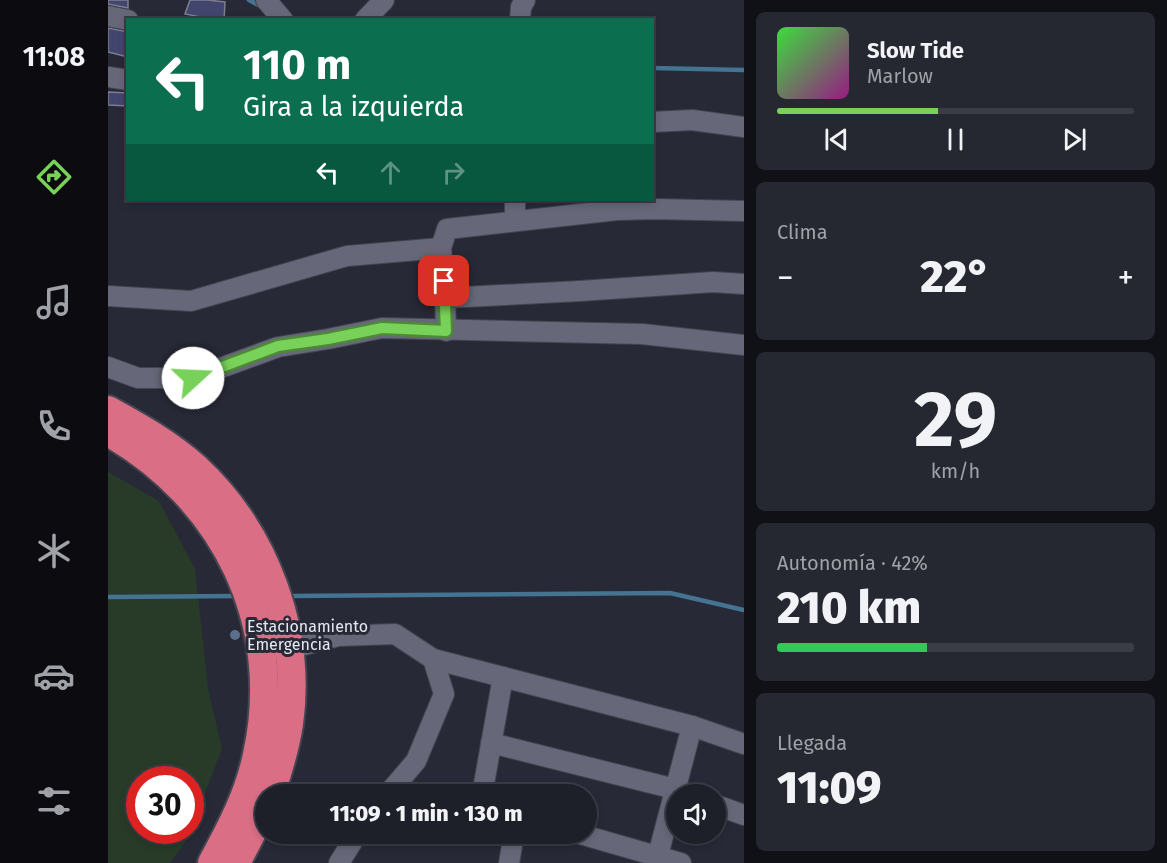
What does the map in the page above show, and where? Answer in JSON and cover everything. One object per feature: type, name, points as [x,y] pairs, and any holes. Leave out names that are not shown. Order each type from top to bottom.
[{"type":"highway","points":[[108,410],[155,436],[202,474],[231,506],[258,550],[269,574],[285,623],[291,674],[289,724],[274,784]]},
{"type":"highway","points":[[108,432],[155,463],[192,498],[226,547],[253,610],[263,660],[262,732],[243,802],[212,863]]},
{"type":"highway","points":[[236,863],[255,826]]},
{"type":"street","points":[[266,0],[281,18]]},
{"type":"street","points":[[367,18],[384,0]]},
{"type":"street","points":[[520,18],[521,7],[525,0]]},
{"type":"street","points":[[108,16],[126,20]]},
{"type":"street","points":[[108,77],[126,80]]},
{"type":"street","points":[[654,122],[692,120],[744,127]]},
{"type":"street","points":[[515,201],[515,221]]},
{"type":"street","points":[[446,331],[441,248],[447,229],[617,210],[654,208],[744,211]]},
{"type":"street","points":[[108,296],[191,301],[347,256],[441,248]]},
{"type":"street","points":[[445,297],[712,282],[744,284]]},
{"type":"street","points":[[108,367],[138,378],[193,378],[278,346],[382,328],[642,334],[744,345]]},
{"type":"street","points":[[289,649],[338,636],[395,634],[433,659],[692,726],[744,744]]},
{"type":"street","points":[[396,784],[416,760],[444,694],[433,659]]},
{"type":"street","points":[[484,784],[502,677]]},
{"type":"street","points":[[683,784],[692,726]]},
{"type":"street","points":[[491,743],[666,788]]},
{"type":"street","points":[[726,808],[744,815]]},
{"type":"street","points":[[657,859],[666,835]]},
{"type":"street","points":[[597,840],[657,859],[681,863]]},
{"type":"street","points":[[339,863],[351,844]]},
{"type":"street","points":[[509,863],[512,844]]},
{"type":"green space","points":[[108,472],[159,501],[195,569],[208,688],[222,749],[204,795],[204,766],[126,766],[126,844],[184,844],[170,863],[108,863]]},
{"type":"building","points":[[108,0],[128,0],[128,8],[108,4]]},
{"type":"building","points":[[190,0],[225,2],[224,18],[206,18],[185,14]]},
{"type":"building","points":[[108,28],[126,32],[126,56],[108,52]]},
{"type":"building","points":[[108,92],[126,93],[126,106],[108,105]]},
{"type":"waterway","points":[[249,0],[262,7]]},
{"type":"waterway","points":[[654,68],[744,70]]},
{"type":"waterway","points":[[288,596],[670,593],[744,610]]},
{"type":"waterway","points":[[108,597],[237,596]]},
{"type":"place","name":"Estacionamiento Emergencia","points":[[235,635]]},
{"type":"route","points":[[193,378],[278,346],[382,328],[446,331],[444,281]]}]
